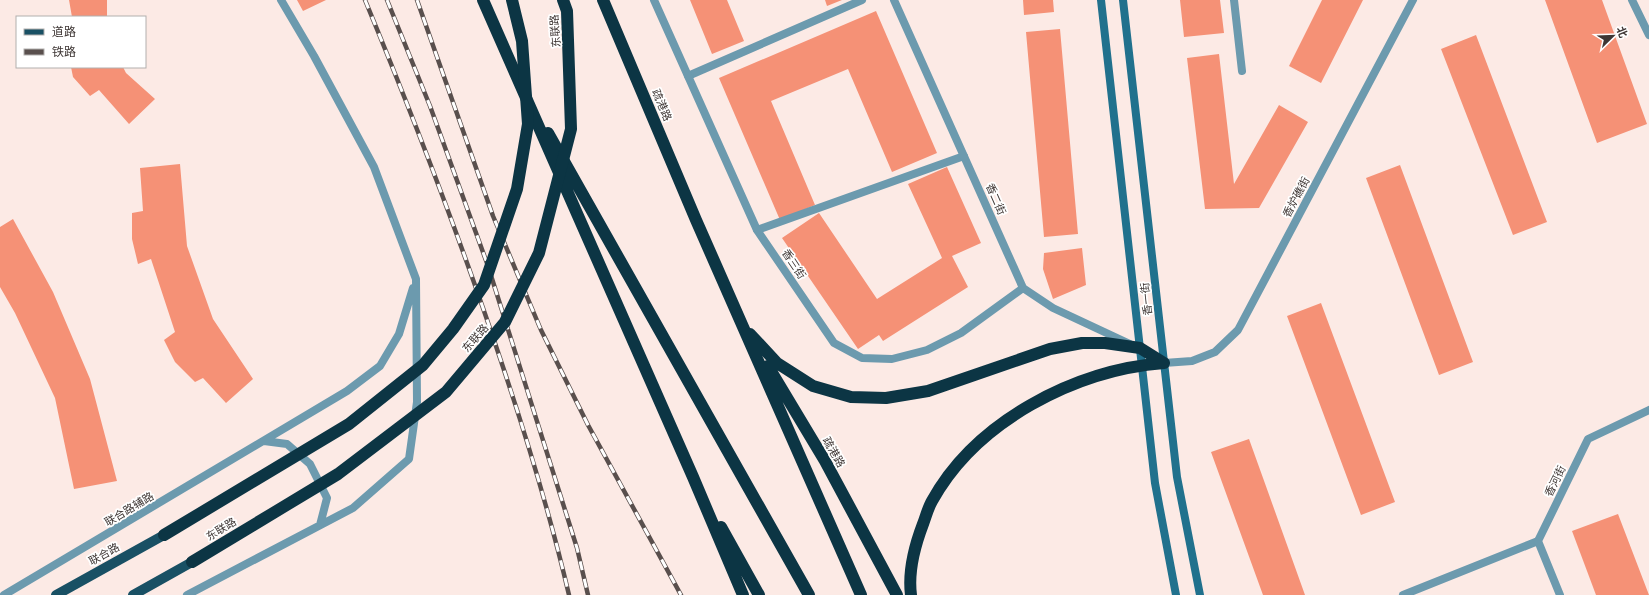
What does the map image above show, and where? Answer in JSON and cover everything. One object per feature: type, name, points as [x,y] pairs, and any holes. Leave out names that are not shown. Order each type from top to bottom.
[{"type":"highway","points":[[483,0],[513,72],[693,477],[743,595]]},
{"type":"highway","name":"东联路","points":[[164,535],[348,424],[423,365],[453,329],[484,285],[517,189],[528,124],[522,41],[512,0]]},
{"type":"highway","name":"东联路","points":[[192,562],[338,474],[446,392],[505,322],[539,253],[571,129],[567,11],[563,0]]},
{"type":"highway","name":"疏港路","points":[[603,0],[696,220],[743,326],[825,461],[897,595]]},
{"type":"highway","points":[[513,72],[809,595]]},
{"type":"highway","points":[[743,326],[777,363],[813,386],[851,397],[886,398],[928,391],[1050,349],[1082,343],[1105,343],[1140,348],[1164,363]]},
{"type":"highway","points":[[743,326],[861,595]]},
{"type":"highway","points":[[911,595],[910,586],[916,542],[932,501],[957,465],[989,434],[1017,413],[1043,398],[1070,386],[1142,365],[1164,363]]},
{"type":"highway","points":[[693,477],[759,595]]},
{"type":"main road","name":"联合路","points":[[56,595],[164,535]]},
{"type":"main road","points":[[133,595],[192,562]]},
{"type":"street","points":[[187,595],[353,508],[409,459],[417,402],[416,279],[374,167],[314,56],[281,0]]},
{"type":"street","name":"香三街","points":[[654,0],[757,230],[834,343],[862,358],[892,359],[927,350],[961,333],[1023,288]]},
{"type":"street","points":[[688,76],[862,0]]},
{"type":"street","name":"香二街","points":[[894,0],[1023,288]]},
{"type":"street","name":"香一街","points":[[1101,0],[1155,483],[1176,595]]},
{"type":"street","name":"香一街","points":[[1123,0],[1177,477],[1200,595]]},
{"type":"street","points":[[1234,0],[1242,71]]},
{"type":"street","name":"香炉礁街","points":[[1164,363],[1192,361],[1215,352],[1238,330],[1413,0]]},
{"type":"street","points":[[1632,0],[1649,35]]},
{"type":"street","points":[[757,230],[964,156]]},
{"type":"street","name":"联合路辅路","points":[[4,595],[347,391],[380,366],[399,334],[416,279]]},
{"type":"street","points":[[1023,288],[1053,308],[1140,348]]},
{"type":"street","name":"香河街","points":[[1538,541],[1588,439],[1649,410]]},
{"type":"street","points":[[264,441],[287,444],[310,464],[327,498],[320,525]]},
{"type":"street","points":[[1403,595],[1538,541],[1560,595]]},
{"type":"building","points":[[69,0],[107,0],[107,16],[72,16]]},
{"type":"building","points":[[297,0],[326,0],[303,11]]},
{"type":"building","points":[[690,0],[727,0],[744,41],[712,54]]},
{"type":"building","points":[[825,0],[842,0],[827,6]]},
{"type":"building","points":[[1023,0],[1053,0],[1054,12],[1024,15]]},
{"type":"building","points":[[1180,0],[1220,0],[1224,33],[1184,37]]},
{"type":"building","points":[[1322,0],[1363,0],[1321,83],[1289,66]]},
{"type":"building","points":[[1545,0],[1602,0],[1647,124],[1597,143]]},
{"type":"building","points":[[876,11],[937,153],[892,172],[848,69],[771,101],[815,205],[780,220],[719,78]]},
{"type":"building","points":[[1060,29],[1078,234],[1044,237],[1026,32]]},
{"type":"building","points":[[1476,35],[1547,222],[1513,235],[1441,49]]},
{"type":"building","points":[[1219,54],[1234,184],[1279,105],[1308,122],[1259,208],[1205,209],[1187,58]]},
{"type":"building","points":[[71,68],[124,68],[126,73],[155,99],[129,124],[99,90],[90,96],[73,77]]},
{"type":"building","points":[[180,164],[187,246],[213,319],[253,379],[226,403],[203,378],[195,382],[175,362],[164,340],[175,332],[151,259],[138,264],[132,239],[132,213],[143,211],[140,168]]},
{"type":"building","points":[[1400,165],[1473,362],[1439,375],[1366,178]]},
{"type":"building","points":[[947,167],[981,243],[952,256],[968,287],[883,341],[879,335],[858,349],[782,238],[819,213],[877,299],[942,258],[908,184]]},
{"type":"building","points":[[13,219],[53,292],[90,379],[117,481],[74,489],[55,398],[15,313],[0,287],[0,227]]},
{"type":"building","points":[[1082,248],[1086,285],[1053,299],[1043,269],[1044,253]]},
{"type":"building","points":[[1321,303],[1395,502],[1361,515],[1287,316]]},
{"type":"building","points":[[1249,439],[1305,595],[1263,595],[1211,452]]},
{"type":"building","points":[[1618,514],[1649,595],[1596,595],[1572,531]]},
{"type":"railway","points":[[365,0],[402,91],[471,274],[539,480],[569,595]]},
{"type":"railway","points":[[387,0],[430,106],[488,266],[577,548],[588,595]]},
{"type":"railway","points":[[417,0],[493,216],[541,330],[588,425],[681,595]]}]
